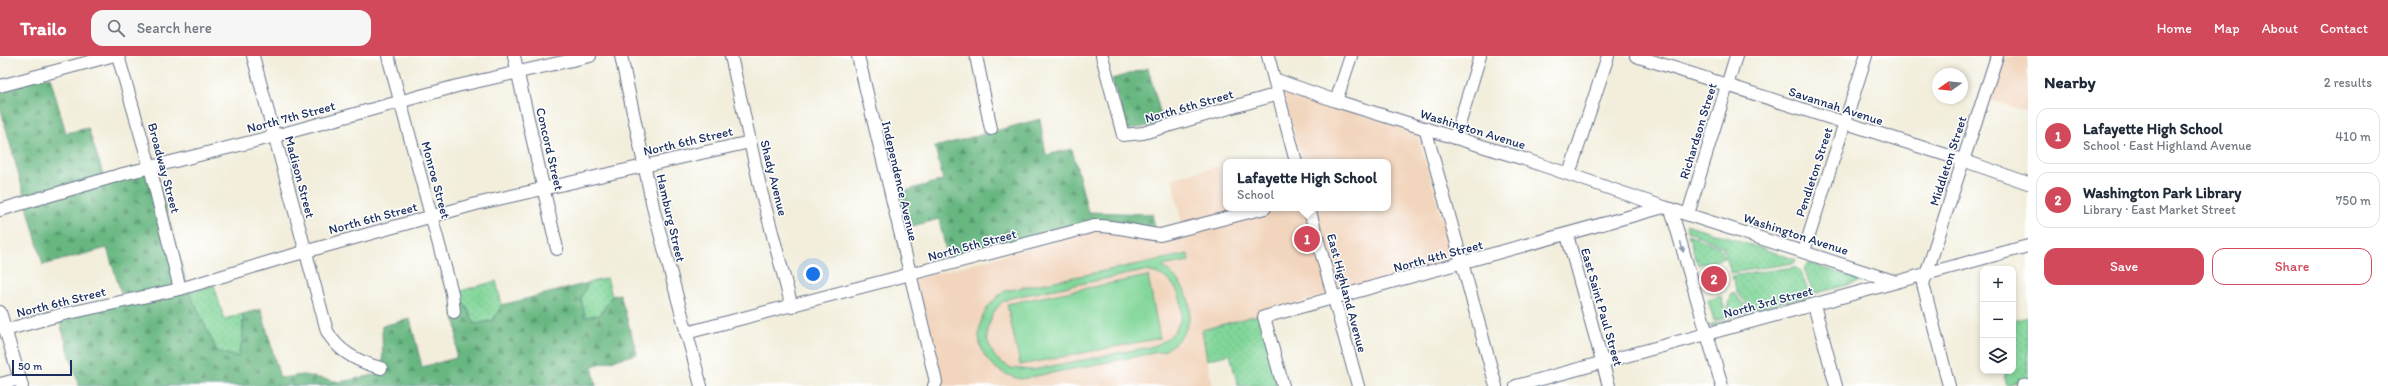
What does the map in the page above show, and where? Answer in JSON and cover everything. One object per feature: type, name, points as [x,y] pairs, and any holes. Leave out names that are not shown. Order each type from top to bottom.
[{"type":"street","points":[[0,86],[111,56]]},
{"type":"street","name":"Broadway Street","points":[[118,56],[150,167],[180,289]]},
{"type":"street","name":"Madison Street","points":[[253,56],[327,331],[333,344],[346,354],[381,368]]},
{"type":"street","name":"Monroe Street","points":[[388,56],[452,293],[454,312]]},
{"type":"street","name":"Concord Street","points":[[514,56],[545,188],[557,249]]},
{"type":"street","name":"North 7th Street","points":[[0,210],[150,167],[275,136],[518,72],[590,56]]},
{"type":"street","name":"Hamburg Street","points":[[621,56],[654,211],[701,386]]},
{"type":"street","name":"Shady Avenue","points":[[730,56],[750,142],[792,307]]},
{"type":"street","name":"Independence Avenue","points":[[858,56],[909,276],[936,382],[934,386]]},
{"type":"street","points":[[976,56],[991,129]]},
{"type":"street","name":"North 6th Street","points":[[1102,56],[1123,135],[1143,133],[1278,94]]},
{"type":"street","points":[[1268,56],[1295,159]]},
{"type":"street","points":[[1336,101],[1351,56]]},
{"type":"street","points":[[1455,138],[1480,56]]},
{"type":"street","points":[[1569,174],[1608,56]]},
{"type":"street","name":"Savannah Avenue","points":[[1636,56],[1844,124],[1965,161],[2028,183]]},
{"type":"street","name":"Richardson Street","points":[[1688,214],[1736,56]]},
{"type":"street","name":"Pendleton Street","points":[[1804,251],[1866,56]]},
{"type":"street","name":"Middleton Street","points":[[1925,275],[1965,161],[1997,56]]},
{"type":"street","name":"Washington Avenue","points":[[1274,79],[1336,101],[1569,174],[1667,208]]},
{"type":"street","points":[[1425,128],[1496,386]]},
{"type":"street","name":"North 6th Street","points":[[5,330],[180,289],[431,217],[545,188],[750,142]]},
{"type":"street","points":[[1667,208],[1688,214]]},
{"type":"street","points":[[1667,208],[1703,326],[1708,333],[1722,386]]},
{"type":"street","name":"North 4th Street","points":[[1283,386],[1264,316],[1667,208]]},
{"type":"street","name":"North 5th Street","points":[[686,333],[792,307],[1094,226],[1108,226],[1143,234],[1160,235],[1206,225],[1255,211]]},
{"type":"street","name":"East Highland Avenue","points":[[1310,211],[1358,386]]},
{"type":"street","name":"Washington Avenue","points":[[1688,214],[1896,282]]},
{"type":"street","name":"East Saint Paul Street","points":[[1567,235],[1609,386]]},
{"type":"street","name":"North 3rd Street","points":[[1516,386],[1896,282],[2027,248]]},
{"type":"street","points":[[1925,275],[1923,284],[1949,386]]},
{"type":"street","points":[[1814,305],[1836,386]]},
{"type":"street","points":[[0,312],[21,382],[0,384]]},
{"type":"street","points":[[2023,386],[2028,384]]},
{"type":"shaded area","points":[[2003,56],[2028,56],[2028,112],[1988,100]]},
{"type":"shaded area","points":[[1288,91],[1417,132],[1453,256],[1451,260],[1202,330],[1212,386],[940,386],[915,281],[919,278],[1091,232],[1113,231],[1150,239],[1184,235],[1172,178],[1218,166],[1223,185],[1223,211],[1230,211],[1233,222],[1276,211],[1391,211],[1391,159],[1301,159],[1284,97]]},
{"type":"green space","points":[[1148,68],[1163,123],[1127,130],[1112,79]]},
{"type":"green space","points":[[50,77],[66,133],[88,128],[104,177],[153,163],[189,292],[217,351],[238,357],[243,336],[243,314],[261,309],[280,378],[303,375],[340,382],[383,373],[382,326],[410,319],[422,367],[456,358],[457,331],[452,307],[465,304],[475,324],[493,320],[502,305],[588,283],[581,298],[585,317],[600,315],[612,296],[620,294],[637,354],[592,366],[596,386],[79,386],[58,316],[123,299],[107,248],[43,265],[0,106],[0,83]]},
{"type":"green space","points":[[1040,119],[1046,155],[1072,149],[1088,212],[1152,214],[1156,229],[1112,221],[1099,221],[948,260],[939,219],[901,229],[894,194],[943,180],[935,147]]},
{"type":"green space","points":[[1686,224],[1797,260],[1793,263],[1731,273],[1723,247],[1688,231]]},
{"type":"green space","points":[[1688,234],[1719,247],[1725,258],[1698,265]]},
{"type":"green space","points":[[1188,254],[1189,261],[1162,266],[1182,286],[1188,297],[1190,309],[1189,320],[1184,331],[1176,342],[1164,351],[1021,379],[1005,373],[992,365],[984,354],[980,341],[980,328],[984,315],[992,302],[1005,291]],"holes":[[[1144,271],[1159,275],[1171,282],[1178,293],[1182,305],[1181,318],[1175,330],[1165,340],[1150,347],[1032,370],[1011,368],[998,360],[993,354],[987,339],[987,330],[993,313],[1002,302],[1010,298]]]},
{"type":"green space","points":[[1809,263],[1863,281],[1813,294],[1804,268]]},
{"type":"green space","points":[[1794,267],[1801,271],[1809,295],[1758,309],[1740,297],[1732,276]]},
{"type":"green space","points":[[1148,276],[1160,338],[1020,365],[1007,304]]},
{"type":"green space","points":[[607,278],[612,296],[600,315],[585,317],[581,298],[588,283]]},
{"type":"green space","points":[[496,281],[502,305],[493,320],[475,325],[457,292]]},
{"type":"green space","points":[[214,285],[224,319],[243,314],[243,336],[238,357],[217,351],[189,292]]},
{"type":"green space","points":[[1735,293],[1741,302],[1755,310],[1729,317],[1727,308],[1731,294]]},
{"type":"green space","points":[[1721,296],[1727,317],[1714,321],[1708,300]]},
{"type":"green space","points":[[1810,297],[1810,300],[1710,327],[1706,326]]},
{"type":"green space","points":[[1261,314],[1277,386],[1238,386],[1230,354],[1207,360],[1202,330]]},
{"type":"green space","points":[[2028,316],[2028,379],[2007,385],[2004,374],[2016,374],[2016,319]]},
{"type":"place","name":"Lafayette High School","points":[[1307,239]]},
{"type":"place","name":"Washington Park Library","points":[[1714,279]]}]
